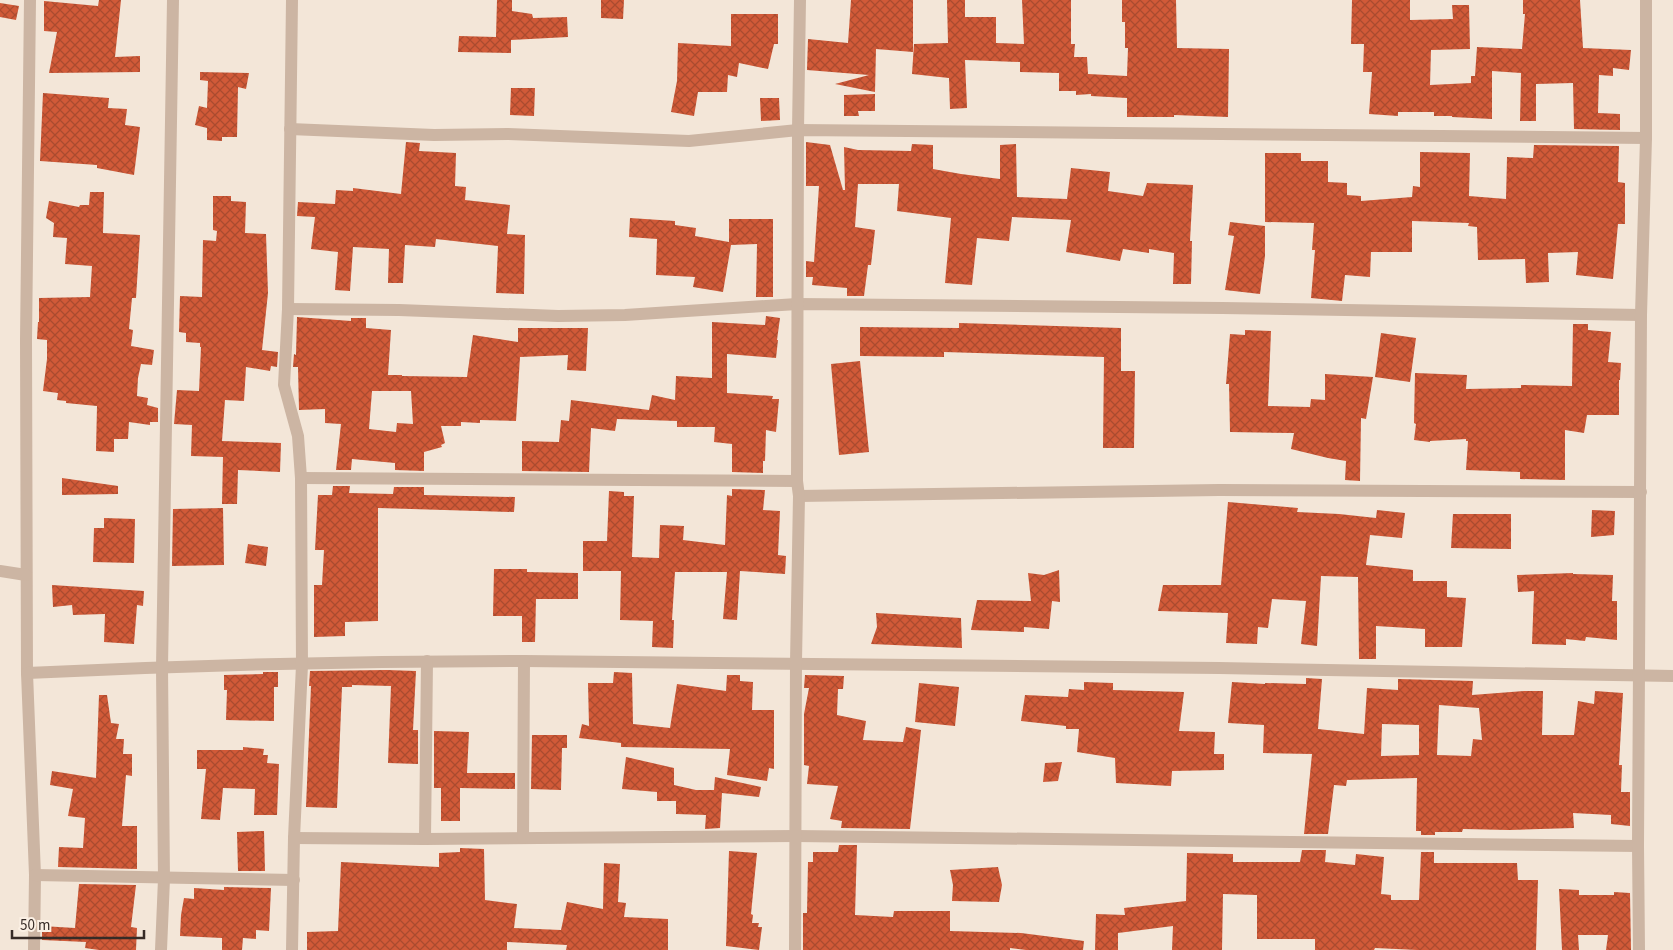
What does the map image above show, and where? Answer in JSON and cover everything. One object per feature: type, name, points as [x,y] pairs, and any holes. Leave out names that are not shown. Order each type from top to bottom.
[{"type":"street","points":[[30,0],[26,340],[26,673],[35,875],[34,950]]},
{"type":"street","points":[[161,950],[164,879],[162,667],[173,0]]},
{"type":"street","points":[[292,0],[288,309],[284,384],[298,436],[302,478],[302,664],[294,838],[292,950]]},
{"type":"street","points":[[795,950],[796,662],[799,496],[797,481],[797,304],[800,0]]},
{"type":"street","points":[[1639,950],[1641,315],[1646,138],[1646,0]]},
{"type":"street","points":[[290,129],[434,135],[508,134],[689,141],[798,130],[1646,138]]},
{"type":"street","points":[[288,309],[399,310],[558,316],[625,315],[797,304],[1252,308],[1641,315]]},
{"type":"street","points":[[302,478],[797,481]]},
{"type":"street","points":[[799,496],[1219,490],[1641,492]]},
{"type":"street","points":[[0,571],[26,575]]},
{"type":"street","points":[[26,673],[162,667],[427,661],[524,661],[796,662],[1219,668],[1639,677],[1673,676]]},
{"type":"street","points":[[425,839],[427,661]]},
{"type":"street","points":[[523,838],[524,661]]},
{"type":"street","points":[[294,838],[425,839],[796,836],[1638,846]]},
{"type":"street","points":[[35,875],[164,879],[294,880]]},
{"type":"building","points":[[99,0],[121,0],[115,57],[140,56],[140,72],[49,73],[57,32],[44,31],[44,1],[98,6]]},
{"type":"building","points":[[497,0],[512,0],[512,11],[532,14],[533,18],[567,17],[568,37],[511,40],[511,53],[458,52],[459,36],[496,37]]},
{"type":"building","points":[[601,0],[624,0],[623,19],[601,18]]},
{"type":"building","points":[[851,0],[913,0],[913,52],[876,49],[875,92],[835,84],[869,75],[807,70],[808,39],[848,43]]},
{"type":"building","points":[[947,0],[965,0],[965,17],[996,17],[996,43],[1024,44],[1022,0],[1071,0],[1071,44],[1075,44],[1074,57],[1087,57],[1088,74],[1127,76],[1128,48],[1125,48],[1125,22],[1122,22],[1122,0],[1176,0],[1177,48],[1229,49],[1228,117],[1174,115],[1174,117],[1127,117],[1127,98],[1091,96],[1091,94],[1076,95],[1076,91],[1059,91],[1059,73],[1020,72],[1020,62],[965,60],[967,108],[950,109],[949,78],[912,74],[914,44],[948,43]]},
{"type":"building","points":[[1352,0],[1410,0],[1410,20],[1453,19],[1452,5],[1469,5],[1470,49],[1431,50],[1430,85],[1471,83],[1471,76],[1475,76],[1477,47],[1522,49],[1525,14],[1523,14],[1523,0],[1580,0],[1583,48],[1631,50],[1629,70],[1613,68],[1613,76],[1599,75],[1598,113],[1620,114],[1620,130],[1574,129],[1573,83],[1536,84],[1536,121],[1520,121],[1521,73],[1492,71],[1492,119],[1434,116],[1434,112],[1398,112],[1398,116],[1369,114],[1372,72],[1363,72],[1364,44],[1351,44]]},
{"type":"building","points":[[0,3],[19,6],[16,20],[0,17]]},
{"type":"building","points":[[731,14],[778,14],[778,44],[774,44],[768,69],[739,63],[737,77],[728,75],[727,92],[698,92],[694,116],[671,112],[677,81],[678,43],[731,46]]},
{"type":"building","points":[[200,72],[249,73],[246,89],[238,87],[237,137],[222,137],[222,141],[207,140],[207,128],[195,125],[199,106],[207,108],[208,81],[200,80]]},
{"type":"building","points":[[511,88],[535,88],[534,116],[510,115]]},
{"type":"building","points":[[43,93],[109,98],[108,108],[127,109],[125,125],[140,127],[134,175],[97,168],[97,165],[40,161]]},
{"type":"building","points":[[875,94],[875,111],[858,111],[859,116],[844,116],[844,95]]},
{"type":"building","points":[[760,98],[779,98],[780,120],[761,121]]},
{"type":"building","points":[[406,142],[420,143],[419,151],[456,153],[455,186],[466,187],[465,200],[510,205],[507,234],[525,235],[524,294],[496,293],[498,246],[436,239],[435,247],[405,245],[403,283],[388,283],[389,249],[353,247],[350,291],[335,290],[338,252],[311,249],[315,217],[297,216],[298,202],[335,204],[336,190],[353,191],[353,188],[401,194]]},
{"type":"building","points":[[806,142],[830,145],[843,190],[845,190],[844,147],[858,150],[911,151],[912,144],[933,145],[933,169],[1000,179],[1000,145],[1016,144],[1017,197],[1067,199],[1071,168],[1110,172],[1108,191],[1143,196],[1147,183],[1193,185],[1190,241],[1192,241],[1191,284],[1173,284],[1174,253],[1149,249],[1149,253],[1123,249],[1120,261],[1066,252],[1071,220],[1012,217],[1009,241],[977,238],[972,285],[945,283],[951,218],[897,211],[899,184],[858,184],[855,227],[875,230],[871,265],[868,265],[864,296],[847,296],[847,288],[812,285],[813,277],[806,277],[806,261],[814,262],[819,186],[806,186]]},
{"type":"building","points":[[1534,145],[1619,146],[1618,182],[1625,183],[1625,224],[1618,224],[1613,279],[1576,275],[1578,252],[1548,253],[1549,282],[1526,283],[1525,259],[1478,260],[1477,227],[1468,226],[1469,223],[1412,221],[1412,252],[1371,252],[1370,277],[1345,275],[1342,301],[1311,298],[1315,250],[1312,250],[1314,223],[1265,222],[1265,153],[1301,153],[1301,161],[1328,161],[1328,182],[1347,183],[1347,195],[1361,196],[1361,201],[1412,197],[1413,186],[1420,187],[1420,152],[1470,153],[1469,196],[1506,199],[1507,157],[1533,158]]},
{"type":"building","points":[[90,192],[104,192],[103,233],[140,235],[136,298],[132,298],[129,329],[133,330],[131,346],[154,350],[152,365],[141,364],[137,396],[148,398],[147,405],[158,408],[158,422],[150,422],[150,425],[129,422],[128,439],[114,439],[114,452],[96,451],[97,406],[66,403],[66,401],[57,400],[58,393],[43,391],[47,340],[37,339],[39,298],[90,297],[92,266],[65,264],[67,238],[53,237],[54,223],[46,218],[49,201],[79,207],[80,205],[89,205]]},
{"type":"building","points":[[213,196],[231,196],[231,201],[246,202],[245,233],[266,234],[268,293],[262,350],[278,352],[277,367],[271,366],[270,371],[246,367],[244,401],[225,400],[222,441],[281,443],[280,472],[238,470],[237,504],[222,504],[223,457],[191,456],[192,425],[174,424],[177,390],[199,391],[201,347],[200,343],[186,342],[186,333],[179,332],[180,296],[202,297],[203,240],[216,241],[217,231],[213,230]]},
{"type":"building","points":[[630,218],[675,221],[675,225],[696,228],[695,236],[729,242],[729,219],[773,219],[773,297],[756,297],[757,244],[731,245],[723,292],[693,287],[695,277],[656,275],[657,239],[629,237]]},
{"type":"building","points":[[1230,222],[1265,226],[1265,256],[1260,294],[1225,290],[1234,236],[1228,235]]},
{"type":"building","points":[[766,316],[780,318],[776,358],[727,354],[727,393],[773,396],[772,399],[779,399],[776,432],[766,430],[763,473],[732,472],[732,444],[714,442],[715,427],[677,427],[677,421],[617,419],[615,431],[591,428],[589,472],[522,471],[522,441],[559,442],[561,420],[569,421],[571,400],[649,410],[652,395],[675,400],[676,376],[712,378],[712,322],[765,325]]},
{"type":"building","points":[[297,317],[351,321],[351,318],[366,318],[366,328],[391,330],[388,375],[402,376],[467,377],[473,335],[518,342],[518,328],[588,328],[586,371],[567,370],[568,355],[520,357],[516,421],[480,420],[480,423],[461,422],[461,426],[441,426],[445,443],[441,445],[442,447],[424,452],[424,471],[395,470],[395,463],[352,459],[351,470],[336,470],[341,424],[325,423],[325,409],[299,410],[298,367],[293,367],[294,354],[296,355]],"holes":[[[372,391],[411,391],[413,424],[397,423],[396,432],[369,429]]]},
{"type":"building","points":[[959,323],[1121,328],[1121,371],[1135,371],[1134,448],[1103,448],[1104,357],[944,352],[944,357],[860,356],[860,327],[959,328]]},
{"type":"building","points":[[1573,324],[1588,324],[1588,330],[1611,332],[1608,362],[1621,363],[1619,415],[1587,415],[1584,433],[1565,430],[1565,480],[1520,479],[1520,472],[1466,470],[1468,441],[1466,439],[1430,442],[1414,440],[1416,424],[1414,423],[1415,373],[1467,375],[1466,389],[1521,388],[1521,385],[1572,386]]},
{"type":"building","points":[[1245,330],[1271,331],[1268,406],[1310,407],[1311,399],[1325,400],[1325,374],[1373,377],[1366,419],[1361,418],[1360,481],[1345,480],[1346,461],[1291,449],[1294,433],[1230,432],[1229,384],[1226,384],[1230,334],[1245,335]]},
{"type":"building","points":[[1381,333],[1416,338],[1410,382],[1375,377]]},
{"type":"building","points":[[860,361],[869,452],[839,455],[831,364]]},
{"type":"building","points":[[62,478],[118,486],[118,494],[62,495]]},
{"type":"building","points":[[333,486],[350,486],[349,493],[393,494],[394,487],[424,487],[424,495],[515,497],[514,512],[378,508],[378,621],[345,622],[345,636],[314,637],[314,585],[322,585],[324,550],[315,550],[318,495],[332,495]]},
{"type":"building","points":[[732,489],[765,490],[763,510],[780,511],[778,555],[786,556],[785,574],[740,571],[737,620],[723,619],[727,572],[675,572],[672,620],[674,620],[673,648],[652,647],[653,621],[620,620],[621,571],[583,571],[583,541],[607,541],[609,491],[624,492],[624,496],[634,496],[632,557],[659,558],[660,525],[684,526],[683,540],[725,545],[727,495],[732,496]]},
{"type":"building","points":[[1228,502],[1298,508],[1297,512],[1376,518],[1377,510],[1405,513],[1402,538],[1370,535],[1366,565],[1413,570],[1413,581],[1447,581],[1447,597],[1466,598],[1462,647],[1425,647],[1425,629],[1376,626],[1376,659],[1359,659],[1358,577],[1321,576],[1317,646],[1301,644],[1306,601],[1272,599],[1268,628],[1258,627],[1257,644],[1226,643],[1228,613],[1158,611],[1163,585],[1221,585]]},
{"type":"building","points":[[223,508],[224,565],[172,566],[173,509]]},
{"type":"building","points":[[1592,510],[1615,511],[1614,535],[1591,537]]},
{"type":"building","points":[[1453,514],[1511,514],[1511,549],[1451,548]]},
{"type":"building","points":[[104,518],[135,519],[134,563],[93,562],[94,528],[104,528]]},
{"type":"building","points":[[248,544],[268,547],[266,566],[245,563]]},
{"type":"building","points":[[494,569],[527,569],[527,572],[578,573],[578,599],[536,599],[535,642],[522,642],[522,616],[493,616]]},
{"type":"building","points":[[1059,570],[1060,602],[1052,601],[1049,629],[1024,627],[1024,632],[971,630],[977,600],[1031,601],[1028,573],[1044,575]]},
{"type":"building","points":[[1573,573],[1613,575],[1612,601],[1617,601],[1617,640],[1586,637],[1585,641],[1566,639],[1566,645],[1532,644],[1534,591],[1518,592],[1517,575]]},
{"type":"building","points":[[52,585],[144,591],[143,606],[137,605],[134,644],[104,642],[105,614],[73,615],[72,605],[53,607]]},
{"type":"building","points":[[876,613],[961,618],[962,648],[871,644],[877,627]]},
{"type":"building","points":[[310,671],[416,671],[413,730],[418,730],[418,764],[388,763],[391,686],[352,685],[352,687],[342,687],[337,808],[306,807]]},
{"type":"building","points":[[263,672],[278,672],[278,687],[274,687],[274,721],[226,720],[227,690],[224,690],[224,675],[263,674]]},
{"type":"building","points":[[614,672],[632,673],[633,724],[670,728],[677,684],[726,691],[727,675],[740,675],[740,681],[753,682],[752,710],[774,710],[774,769],[769,768],[767,781],[727,775],[730,749],[621,747],[621,743],[579,738],[582,724],[589,726],[588,683],[613,683]]},
{"type":"building","points":[[805,675],[844,676],[843,689],[838,689],[837,715],[866,721],[863,740],[903,742],[906,727],[921,730],[910,829],[841,828],[842,821],[830,819],[838,786],[807,784],[809,766],[804,765],[804,714],[809,688],[804,688]]},
{"type":"building","points":[[1306,678],[1322,679],[1318,729],[1364,734],[1367,688],[1398,690],[1398,679],[1473,681],[1472,695],[1543,691],[1542,735],[1574,735],[1578,701],[1594,704],[1595,691],[1623,693],[1619,765],[1622,765],[1621,792],[1630,792],[1630,826],[1611,824],[1611,815],[1573,813],[1574,828],[1463,829],[1462,832],[1435,832],[1435,835],[1421,835],[1421,831],[1416,831],[1417,778],[1347,780],[1346,786],[1334,785],[1328,834],[1304,834],[1312,754],[1263,753],[1264,725],[1228,723],[1232,682],[1306,684]],"holes":[[[1439,705],[1479,708],[1482,740],[1473,739],[1471,756],[1437,755]],[[1382,724],[1419,725],[1419,755],[1381,756]]]},
{"type":"building","points":[[1084,682],[1113,683],[1113,690],[1184,692],[1179,731],[1215,732],[1214,754],[1224,754],[1224,770],[1172,771],[1171,786],[1116,783],[1115,758],[1077,752],[1079,729],[1066,729],[1066,726],[1021,721],[1025,695],[1068,697],[1069,689],[1084,690]]},
{"type":"building","points":[[919,683],[959,687],[955,726],[915,722]]},
{"type":"building","points":[[99,695],[107,695],[111,723],[119,724],[116,739],[124,739],[123,754],[132,754],[132,776],[126,775],[122,826],[137,826],[137,869],[58,867],[59,847],[83,848],[85,818],[68,816],[73,789],[50,785],[52,771],[96,778]]},
{"type":"building","points":[[434,731],[469,732],[467,773],[515,773],[515,789],[460,788],[460,821],[441,821],[441,788],[434,788]]},
{"type":"building","points":[[532,735],[567,735],[567,748],[562,748],[561,790],[531,789]]},
{"type":"building","points":[[243,747],[264,749],[263,755],[268,755],[267,763],[279,764],[277,815],[254,815],[255,789],[223,788],[220,820],[201,819],[206,769],[197,769],[197,750],[243,750]]},
{"type":"building","points":[[626,757],[674,768],[674,785],[696,790],[714,790],[715,777],[761,787],[759,797],[722,793],[720,828],[705,829],[706,815],[676,814],[676,801],[657,801],[657,792],[622,789]]},
{"type":"building","points":[[1062,762],[1058,781],[1043,782],[1045,763]]},
{"type":"building","points":[[264,831],[265,871],[238,871],[237,832]]},
{"type":"building","points":[[839,845],[857,845],[855,915],[893,917],[894,911],[950,911],[950,931],[1021,933],[1084,941],[1083,950],[1026,950],[1010,948],[1010,950],[803,950],[803,913],[807,913],[808,862],[813,862],[813,852],[838,852]]},
{"type":"building","points":[[460,848],[484,849],[485,900],[517,904],[514,928],[561,930],[567,902],[603,909],[604,863],[620,864],[618,902],[626,903],[624,917],[668,919],[668,950],[566,950],[567,945],[507,942],[507,950],[307,950],[307,932],[338,931],[341,862],[439,867],[439,853],[460,852]]},
{"type":"building","points":[[1302,850],[1326,850],[1325,862],[1355,865],[1356,854],[1384,857],[1381,894],[1391,895],[1391,900],[1419,900],[1421,852],[1434,852],[1434,863],[1517,863],[1518,880],[1538,880],[1536,950],[1375,948],[1374,950],[1315,950],[1315,939],[1257,939],[1257,895],[1223,894],[1222,950],[1172,950],[1173,926],[1118,933],[1118,950],[1095,950],[1096,914],[1125,915],[1124,908],[1186,901],[1187,853],[1233,854],[1233,862],[1300,862]]},
{"type":"building","points":[[729,851],[757,853],[751,914],[753,915],[752,923],[759,923],[758,927],[762,927],[759,950],[726,946]]},
{"type":"building","points":[[998,867],[1002,885],[999,902],[952,901],[953,885],[950,870]]},
{"type":"building","points":[[79,884],[136,885],[131,927],[137,928],[136,950],[99,950],[85,948],[86,942],[42,940],[42,926],[75,928]]},
{"type":"building","points":[[224,887],[271,888],[269,931],[256,930],[256,939],[243,938],[242,950],[222,950],[222,938],[180,936],[184,898],[194,899],[194,888],[224,890]]},
{"type":"building","points":[[1559,889],[1579,890],[1579,895],[1614,895],[1614,892],[1630,893],[1631,950],[1606,950],[1608,935],[1578,935],[1579,950],[1562,950]]}]
